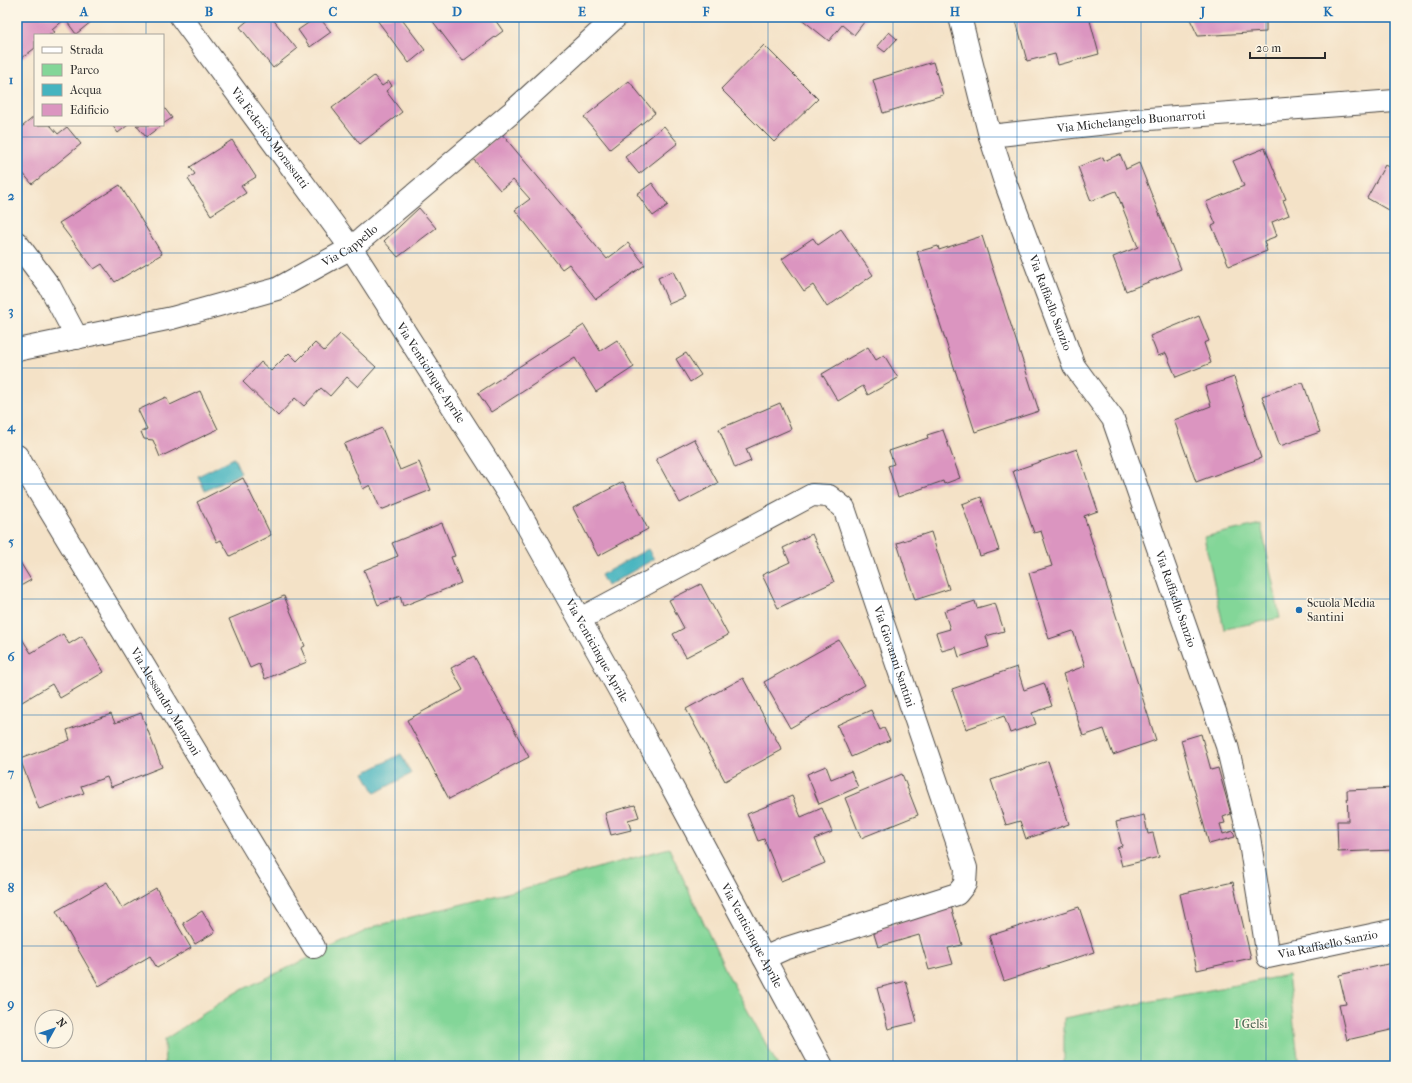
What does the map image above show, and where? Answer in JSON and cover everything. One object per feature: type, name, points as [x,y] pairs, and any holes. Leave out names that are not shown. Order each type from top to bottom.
[{"type":"street","name":"Via Cappello","points":[[17,350],[172,318],[277,289],[351,248],[511,113],[616,17]]},
{"type":"street","points":[[960,17],[990,136]]},
{"type":"street","name":"Via Federico Morassutti","points":[[191,21],[351,248]]},
{"type":"street","name":"Via Michelangelo Buonarroti","points":[[990,136],[1135,120],[1395,101]]},
{"type":"street","name":"Via Raffaello Sanzio","points":[[990,136],[1004,179],[1074,366],[1113,419],[1226,746],[1249,837],[1268,957],[1395,930]]},
{"type":"street","points":[[17,243],[50,287],[77,338]]},
{"type":"street","name":"Via Venticinque Aprile","points":[[351,248],[515,504],[580,619],[822,1066]]},
{"type":"street","name":"Via Alessandro Manzoni","points":[[17,456],[314,948]]},
{"type":"street","name":"Via Giovanni Santini","points":[[580,619],[812,494],[828,496],[844,508],[966,868],[965,884],[957,894],[784,949],[764,958]]},
{"type":"green space","points":[[1261,524],[1280,618],[1224,629],[1204,537]]},
{"type":"green space","points":[[669,848],[726,971],[778,1066],[165,1066],[164,1040],[235,993],[376,926],[522,889]]},
{"type":"green space","name":"I Gelsi","points":[[1288,975],[1299,1066],[1064,1066],[1064,1018]]},
{"type":"water","points":[[234,458],[241,473],[205,491],[198,476]]},
{"type":"water","points":[[648,549],[654,559],[607,586],[601,575]]},
{"type":"water","points":[[401,754],[411,774],[375,793],[364,773]]},
{"type":"building","points":[[17,17],[97,17],[76,34],[65,19],[52,30],[55,32],[52,34],[34,34],[34,49],[17,62]]},
{"type":"building","points":[[252,17],[271,17],[297,49],[273,68],[240,27]]},
{"type":"building","points":[[319,17],[331,32],[310,47],[298,30]]},
{"type":"building","points":[[382,17],[400,17],[425,50],[409,63],[377,20]]},
{"type":"building","points":[[433,17],[493,17],[503,31],[463,61],[431,19]]},
{"type":"building","points":[[799,17],[868,17],[854,35],[842,25],[829,41]]},
{"type":"building","points":[[1015,17],[1089,17],[1099,54],[1058,65],[1055,54],[1027,61]]},
{"type":"building","points":[[1189,17],[1266,17],[1266,32],[1198,36]]},
{"type":"building","points":[[889,32],[897,39],[885,52],[877,46]]},
{"type":"building","points":[[764,45],[818,99],[774,142],[721,89]]},
{"type":"building","points":[[933,62],[943,95],[883,113],[873,80]]},
{"type":"building","points":[[374,76],[382,86],[389,81],[392,86],[386,91],[402,112],[360,144],[332,108]]},
{"type":"building","points":[[629,81],[655,113],[610,149],[584,117]]},
{"type":"building","points":[[164,107],[172,118],[164,123]]},
{"type":"building","points":[[34,117],[34,126],[51,126],[58,134],[67,127],[81,144],[32,184],[17,166],[17,131]]},
{"type":"building","points":[[113,126],[127,126],[118,133]]},
{"type":"building","points":[[137,126],[161,126],[146,137]]},
{"type":"building","points":[[664,126],[678,143],[639,174],[625,157]]},
{"type":"building","points":[[501,133],[607,259],[628,243],[645,265],[596,299],[569,264],[562,269],[515,210],[530,199],[513,180],[500,190],[473,159]]},
{"type":"building","points":[[232,140],[256,177],[241,186],[246,193],[211,215],[188,179],[195,174],[190,167]]},
{"type":"building","points":[[1265,148],[1286,199],[1283,200],[1289,215],[1272,222],[1277,236],[1264,241],[1267,251],[1229,266],[1212,226],[1216,224],[1206,202],[1244,186],[1233,161]]},
{"type":"building","points":[[1120,154],[1126,169],[1139,163],[1181,269],[1126,291],[1113,257],[1138,247],[1116,191],[1091,201],[1078,167],[1103,157],[1104,161]]},
{"type":"building","points":[[1385,165],[1395,171],[1395,214],[1367,198]]},
{"type":"building","points":[[652,183],[668,205],[653,216],[637,194]]},
{"type":"building","points":[[120,185],[162,254],[115,282],[102,264],[94,269],[59,223]]},
{"type":"building","points":[[419,208],[436,228],[398,257],[384,241]]},
{"type":"building","points":[[841,229],[873,275],[827,307],[813,285],[804,291],[782,259],[813,238],[818,245]]},
{"type":"building","points":[[982,236],[1039,411],[975,432],[917,252],[938,246],[939,250]]},
{"type":"building","points":[[673,271],[685,297],[669,304],[658,278]]},
{"type":"building","points":[[1199,316],[1209,341],[1204,343],[1211,363],[1176,377],[1166,353],[1158,356],[1150,336]]},
{"type":"building","points":[[584,325],[600,351],[617,340],[634,367],[596,392],[575,358],[491,412],[478,393]]},
{"type":"building","points":[[340,334],[376,367],[358,387],[347,377],[330,396],[321,388],[304,406],[295,398],[278,416],[243,382],[261,362],[271,371],[289,353],[297,361],[315,343],[324,351]]},
{"type":"building","points":[[868,347],[876,360],[884,355],[898,378],[868,395],[863,386],[838,401],[822,374]]},
{"type":"building","points":[[686,353],[701,375],[690,382],[676,359]]},
{"type":"building","points":[[1234,377],[1261,458],[1196,482],[1174,420],[1211,406],[1205,387]]},
{"type":"building","points":[[1303,382],[1320,432],[1280,446],[1262,396]]},
{"type":"building","points":[[200,391],[218,429],[160,457],[153,440],[144,439],[141,432],[147,429],[138,410],[166,397],[170,405]]},
{"type":"building","points":[[780,403],[791,429],[746,449],[751,461],[735,468],[719,429]]},
{"type":"building","points":[[382,428],[400,470],[419,462],[431,490],[381,510],[370,485],[363,489],[344,444]]},
{"type":"building","points":[[943,430],[960,478],[944,484],[943,481],[898,497],[888,466],[894,464],[889,451],[928,438],[927,435]]},
{"type":"building","points":[[694,439],[718,483],[680,503],[656,459]]},
{"type":"building","points":[[1077,449],[1098,511],[1084,516],[1156,740],[1113,755],[1104,729],[1083,736],[1063,674],[1085,666],[1073,631],[1049,639],[1029,573],[1052,566],[1041,531],[1034,533],[1013,471]]},
{"type":"building","points":[[243,478],[271,535],[230,556],[221,540],[217,542],[197,502]]},
{"type":"building","points":[[623,482],[648,529],[598,556],[573,508]]},
{"type":"building","points":[[981,497],[999,550],[980,556],[962,504]]},
{"type":"building","points":[[442,523],[455,556],[451,557],[461,583],[403,606],[400,596],[378,605],[364,570],[398,556],[392,543]]},
{"type":"building","points":[[931,532],[949,589],[915,600],[897,543]]},
{"type":"building","points":[[812,534],[834,582],[778,608],[762,575],[790,562],[783,548]]},
{"type":"building","points":[[20,562],[31,580],[17,588],[17,564]]},
{"type":"building","points":[[701,584],[728,635],[686,657],[673,634],[684,628],[669,600]]},
{"type":"building","points":[[284,596],[305,646],[301,648],[307,662],[265,679],[259,664],[250,668],[229,619]]},
{"type":"building","points":[[975,601],[977,608],[995,603],[1004,631],[986,636],[989,647],[959,657],[956,647],[942,651],[936,633],[950,629],[944,611]]},
{"type":"building","points":[[19,634],[31,653],[63,634],[69,644],[82,636],[104,672],[60,698],[52,684],[17,705],[17,635]]},
{"type":"building","points":[[839,640],[865,685],[790,728],[764,682]]},
{"type":"building","points":[[474,656],[529,757],[449,799],[407,720],[463,690],[451,668]]},
{"type":"building","points":[[1017,667],[1024,690],[1044,683],[1052,706],[1032,713],[1036,724],[1010,733],[1004,716],[966,729],[952,689]]},
{"type":"building","points":[[743,678],[782,750],[725,781],[686,709]]},
{"type":"building","points":[[871,710],[880,730],[884,728],[890,740],[851,757],[837,725]]},
{"type":"building","points":[[141,713],[162,767],[111,787],[107,777],[81,786],[84,793],[39,809],[20,759],[70,740],[67,730],[111,714],[115,723]]},
{"type":"building","points":[[1201,734],[1211,770],[1218,768],[1231,814],[1223,817],[1225,823],[1220,824],[1223,834],[1233,831],[1235,837],[1209,844],[1181,740]]},
{"type":"building","points":[[1048,761],[1069,824],[1026,839],[1020,821],[1006,825],[991,780]]},
{"type":"building","points":[[826,766],[831,779],[851,771],[858,787],[819,804],[807,774]]},
{"type":"building","points":[[902,774],[918,815],[861,838],[845,798]]},
{"type":"building","points":[[1395,788],[1395,850],[1338,852],[1337,821],[1348,821],[1347,790]]},
{"type":"building","points":[[792,796],[801,817],[822,808],[832,832],[815,839],[825,863],[781,881],[764,839],[758,841],[747,814]]},
{"type":"building","points":[[635,805],[639,817],[628,820],[631,830],[611,835],[605,813]]},
{"type":"building","points":[[1144,815],[1148,834],[1153,833],[1159,857],[1122,866],[1117,848],[1122,846],[1116,822]]},
{"type":"building","points":[[107,882],[122,908],[156,888],[191,948],[157,968],[150,956],[99,986],[56,911]]},
{"type":"building","points":[[1233,882],[1251,958],[1197,970],[1180,894]]},
{"type":"building","points":[[951,906],[962,945],[948,948],[953,964],[929,970],[919,935],[878,947],[873,931]]},
{"type":"building","points":[[1079,907],[1094,952],[1004,981],[989,936]]},
{"type":"building","points":[[202,911],[215,932],[195,944],[183,923]]},
{"type":"building","points":[[1392,963],[1395,969],[1395,1029],[1347,1040],[1339,1005],[1346,1004],[1339,975]]},
{"type":"building","points":[[906,981],[917,1022],[888,1029],[877,988]]},
{"type":"place","name":"Scuola Media Santini","points":[[1299,610]]}]
